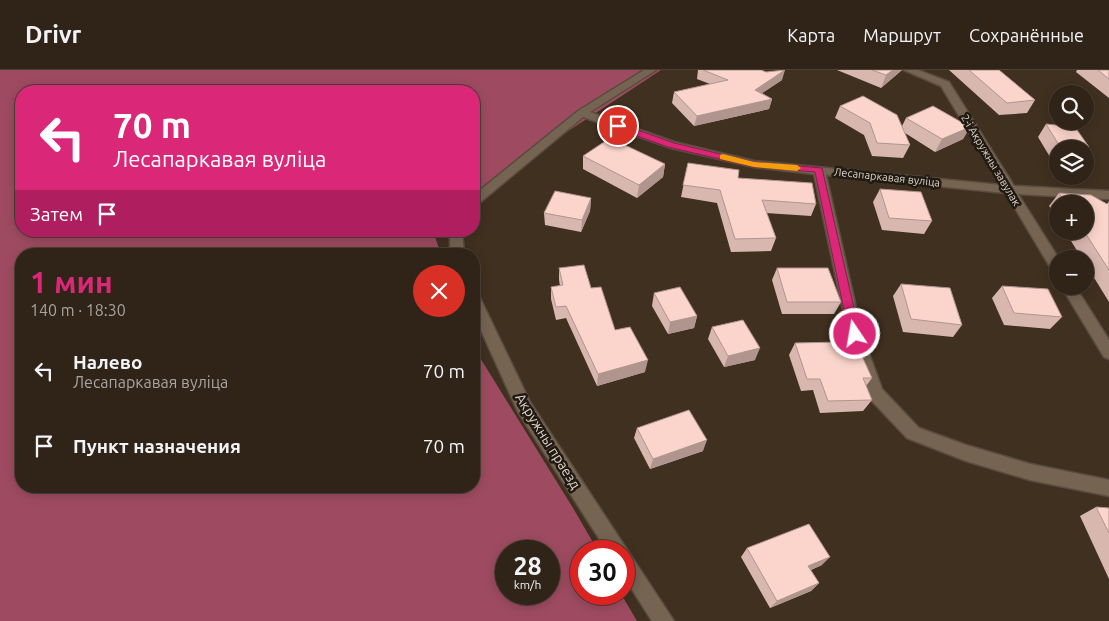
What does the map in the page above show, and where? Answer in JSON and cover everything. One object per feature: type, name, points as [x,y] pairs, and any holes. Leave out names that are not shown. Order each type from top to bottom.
[{"type":"street","points":[[480,196],[582,113],[651,70]]},
{"type":"street","name":"2-і Акружны завулак","points":[[909,70],[945,84],[1049,254]]},
{"type":"street","name":"Лесапаркавая вуліца","points":[[582,113],[671,145],[754,164],[1009,190],[1109,195]]},
{"type":"street","points":[[819,170],[855,334],[876,394],[914,433],[966,453],[1030,472],[1109,488]]},
{"type":"street","points":[[1074,295],[1109,353]]},
{"type":"street","name":"Акружны праезд","points":[[480,313],[524,407],[611,540]]},
{"type":"street","points":[[635,577],[664,621]]},
{"type":"shaded area","points":[[0,70],[661,70],[480,189],[480,85],[15,85],[15,237],[435,237],[439,248],[15,248],[15,493],[480,493],[480,358],[592,540],[570,540],[570,605],[628,605],[637,621],[0,621]]},
{"type":"building","points":[[703,70],[761,70],[766,72],[785,70],[755,90],[772,99],[697,116],[674,92],[728,80]]},
{"type":"building","points":[[872,70],[893,70],[886,75]]},
{"type":"building","points":[[969,70],[999,70],[1035,100],[1007,103]]},
{"type":"building","points":[[1098,70],[1109,70],[1109,79]]},
{"type":"building","points":[[863,96],[897,115],[910,145],[877,143],[870,123],[840,106]]},
{"type":"building","points":[[933,106],[970,127],[942,139],[906,118]]},
{"type":"building","points":[[1050,130],[1077,130],[1084,140],[1056,140]]},
{"type":"building","points":[[610,138],[665,164],[639,185],[583,156]]},
{"type":"building","points":[[688,163],[739,170],[738,178],[812,183],[816,204],[762,200],[776,238],[735,239],[720,190],[683,185]]},
{"type":"building","points":[[880,189],[921,192],[932,221],[889,218]]},
{"type":"building","points":[[555,191],[591,198],[582,220],[544,213]]},
{"type":"building","points":[[1059,193],[1091,195],[1060,195]]},
{"type":"building","points":[[1094,197],[1107,204],[1109,202],[1109,270],[1090,240],[1094,240]]},
{"type":"building","points":[[584,265],[591,288],[601,287],[615,330],[630,327],[648,360],[598,374],[566,306],[556,307],[551,287],[563,285],[559,268]]},
{"type":"building","points":[[777,268],[828,268],[841,302],[787,302]]},
{"type":"building","points":[[901,284],[950,288],[962,325],[911,319]]},
{"type":"building","points":[[1002,286],[1048,289],[1049,295],[1051,295],[1062,317],[1014,313]]},
{"type":"building","points":[[680,287],[697,316],[670,322],[654,293]]},
{"type":"building","points":[[743,320],[760,348],[728,356],[712,327]]},
{"type":"building","points":[[840,342],[846,356],[862,356],[872,378],[863,378],[872,400],[828,401],[820,379],[807,379],[795,343]]},
{"type":"building","points":[[689,410],[707,440],[653,459],[637,428]]},
{"type":"building","points":[[1096,507],[1109,508],[1109,533]]},
{"type":"building","points":[[809,524],[830,557],[808,566],[819,583],[777,601],[747,548]]},
{"type":"slow traffic","points":[[723,157],[754,164],[797,168]]},
{"type":"route","points":[[618,126],[671,145],[754,164],[819,170],[855,334]]}]
